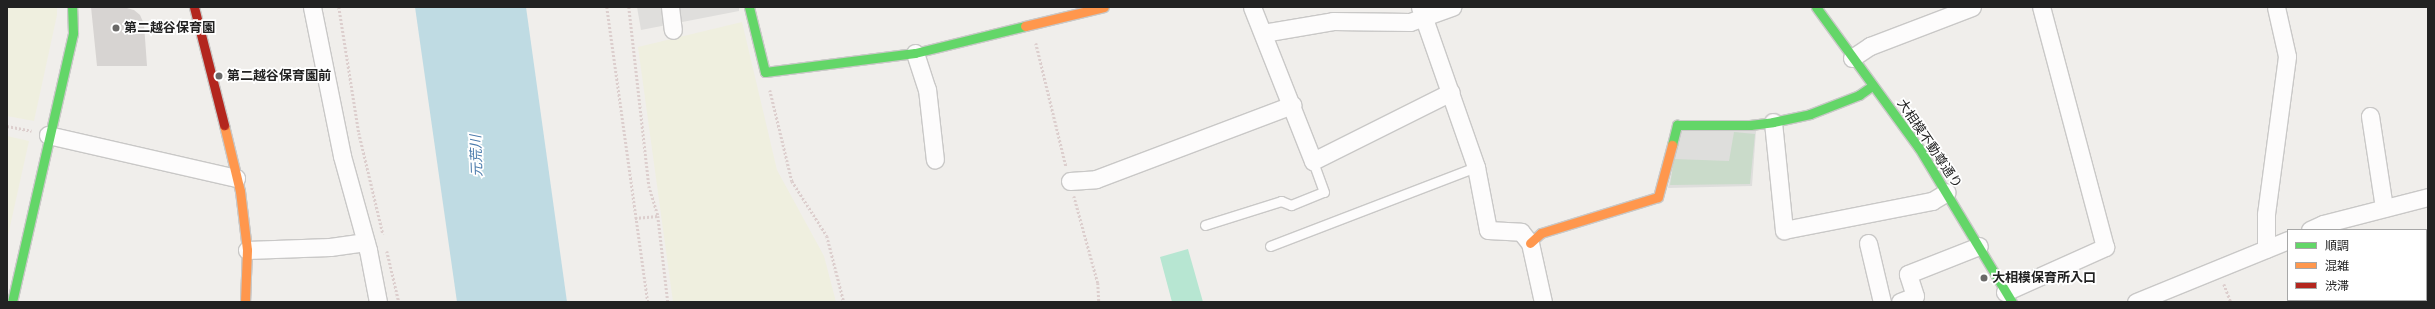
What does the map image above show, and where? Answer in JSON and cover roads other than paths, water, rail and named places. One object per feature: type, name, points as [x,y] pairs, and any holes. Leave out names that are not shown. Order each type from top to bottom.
[{"type":"street","points":[[12,302],[48,135],[73,33],[72,7]]},
{"type":"street","points":[[194,7],[236,178],[247,250],[245,302]]},
{"type":"street","points":[[312,7],[342,156],[366,242],[378,302]]},
{"type":"street","points":[[670,7],[673,30]]},
{"type":"street","points":[[749,7],[765,72],[915,53],[1104,7]]},
{"type":"street","points":[[1252,7],[1313,161],[1451,92]]},
{"type":"street","points":[[1263,33],[1333,21],[1410,22],[1422,12],[1452,7]]},
{"type":"street","name":"大相模不動尊通り","points":[[1816,7],[1872,86],[1919,148],[1947,192],[2009,297]]},
{"type":"street","points":[[1852,58],[1870,46],[1972,7]]},
{"type":"street","points":[[2009,297],[2104,247],[2041,7]]},
{"type":"street","points":[[2266,249],[2266,214],[2287,56],[2276,7]]},
{"type":"street","points":[[1422,12],[1476,167],[1488,230],[1521,232],[1530,243],[1543,302]]},
{"type":"street","points":[[915,53],[927,89],[936,160]]},
{"type":"street","points":[[1530,243],[1541,233],[1658,197],[1677,125],[1750,125],[1773,122],[1810,114],[1859,95],[1872,86]]},
{"type":"street","points":[[1070,181],[1096,179],[1292,105]]},
{"type":"street","points":[[2370,116],[2384,208]]},
{"type":"street","points":[[1773,122],[1784,230],[1932,201],[1947,192]]},
{"type":"street","points":[[48,135],[236,178]]},
{"type":"street","points":[[2313,229],[2384,208],[2428,197]]},
{"type":"street","points":[[2136,302],[2287,240]]},
{"type":"street","points":[[247,250],[330,247],[366,242]]},
{"type":"street","points":[[1868,243],[1882,302]]},
{"type":"street","points":[[1900,302],[1915,296],[1908,274],[1979,246]]},
{"type":"lane","points":[[1205,225],[1281,201],[1291,205],[1324,192],[1313,161]]},
{"type":"lane","points":[[1270,246],[1476,167]]},
{"type":"water","name":"元荒川","points":[[415,7],[526,7],[567,302],[457,302]]},
{"type":"place","name":"第二越谷保育園","points":[[116,28]]},
{"type":"place","name":"第二越谷保育園前","points":[[219,76]]},
{"type":"place","name":"大相模保育所入口","points":[[1984,278]]}]
